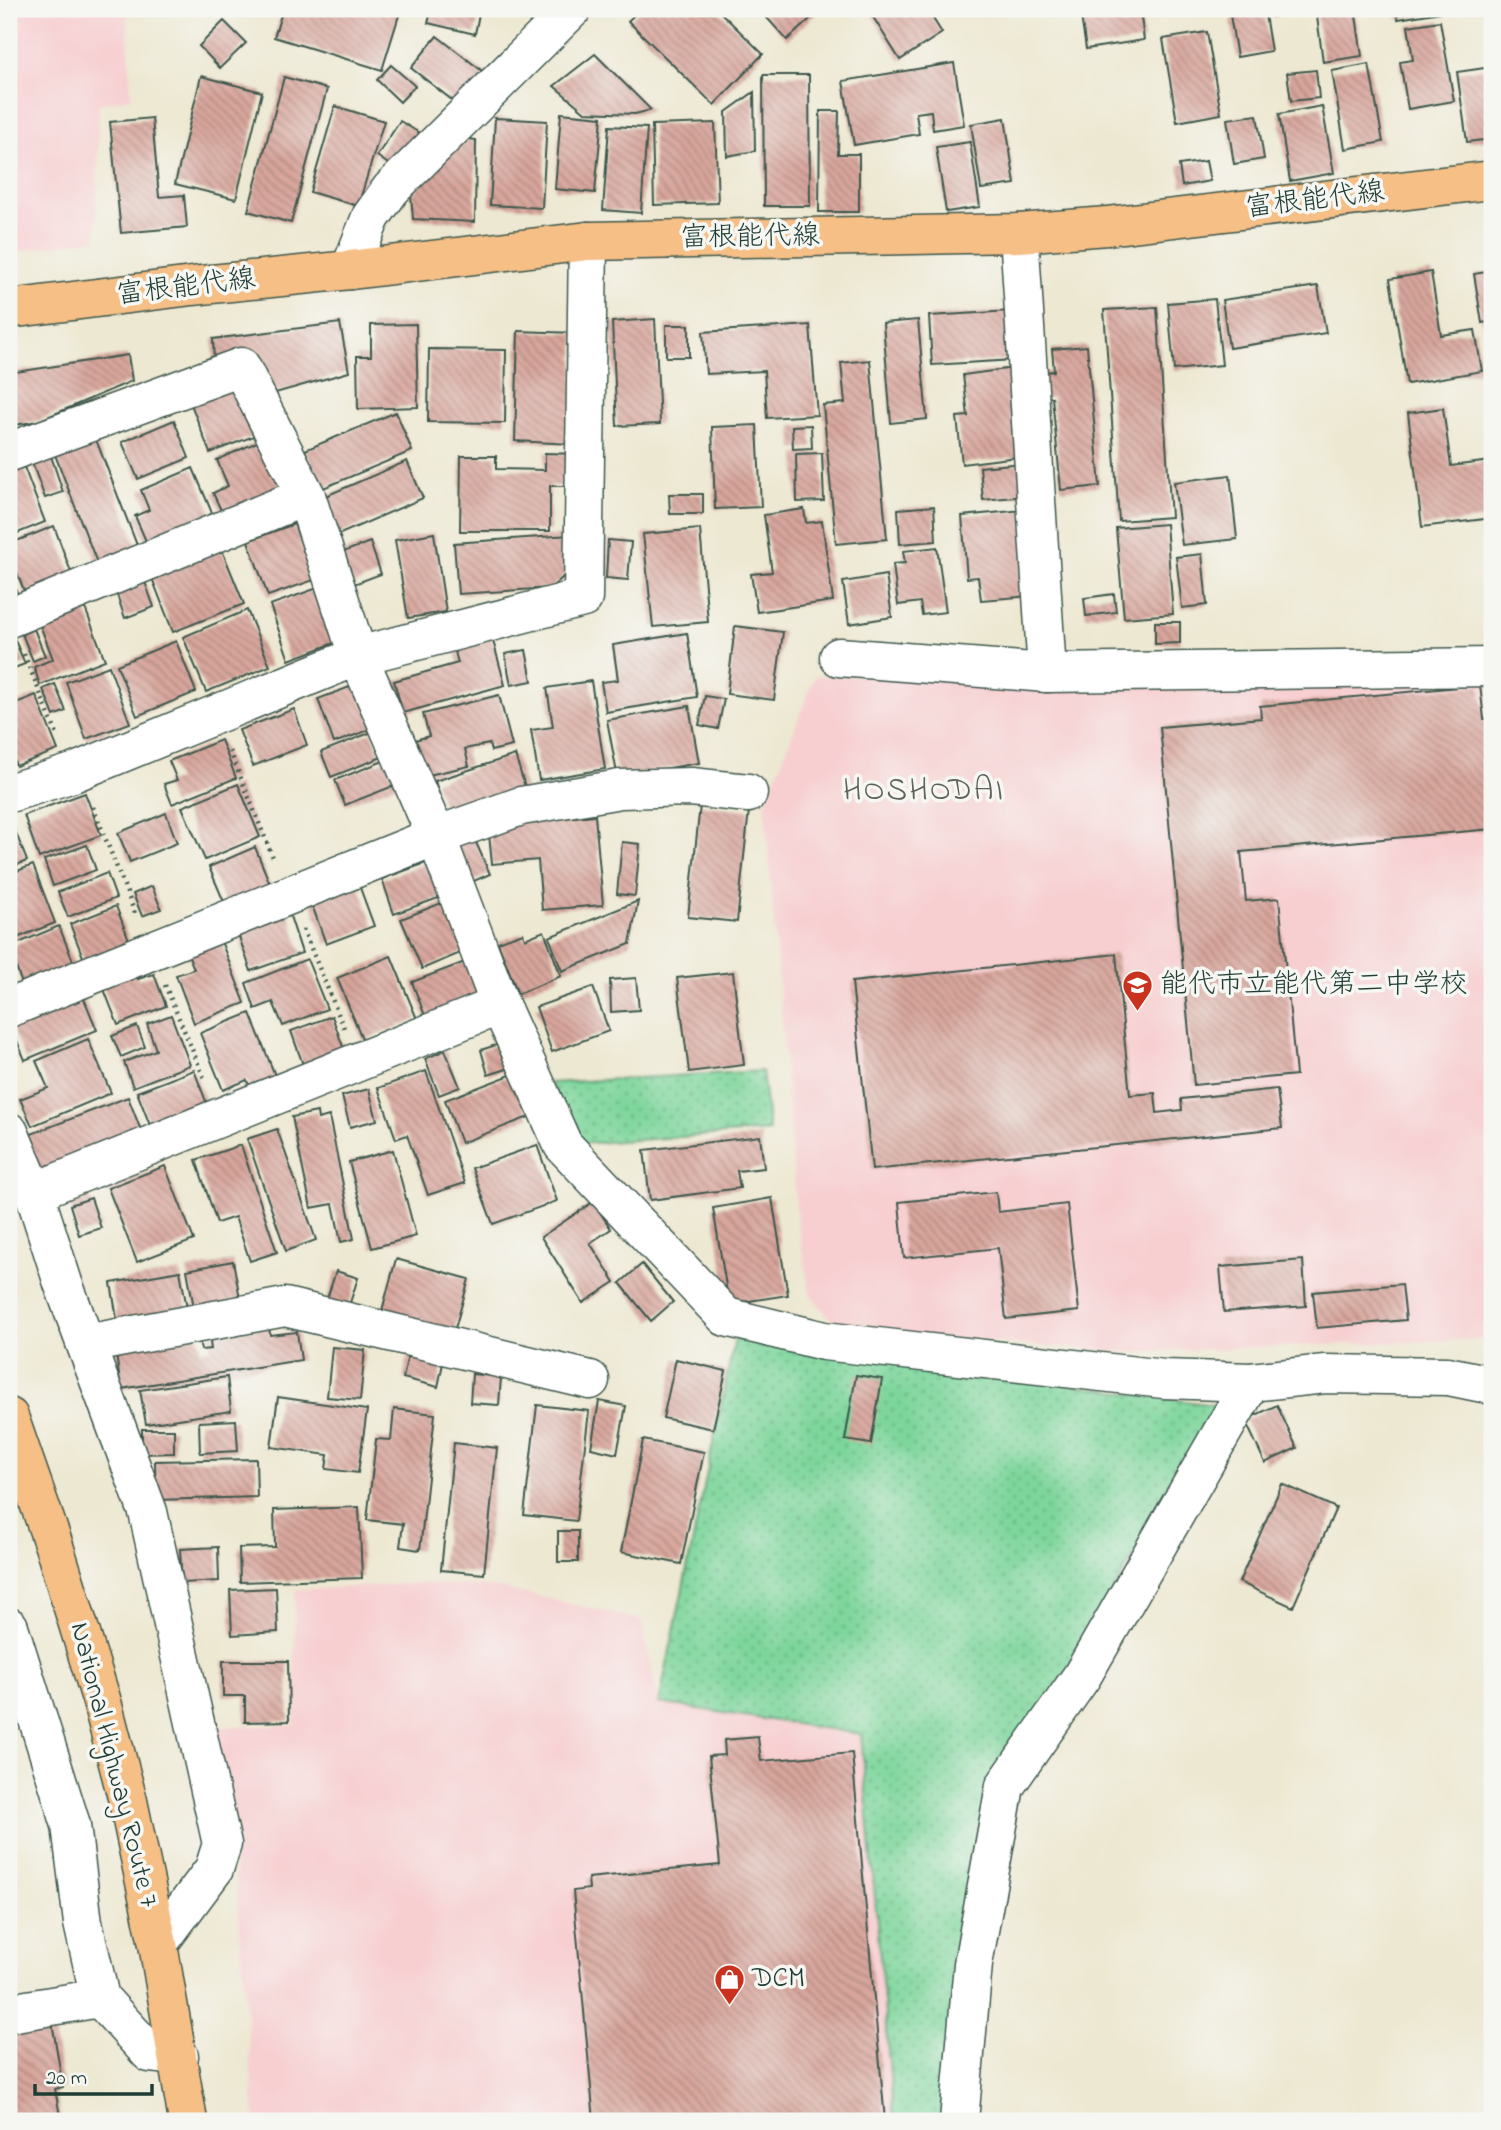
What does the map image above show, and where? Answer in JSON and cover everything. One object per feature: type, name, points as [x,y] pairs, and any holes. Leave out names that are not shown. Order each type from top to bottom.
[{"type":"main road","name":"富根能代線","points":[[9,309],[588,241],[1019,233],[1107,226],[1492,180]]},
{"type":"main road","name":"National Highway Route 7","points":[[9,1416],[54,1546],[102,1702],[128,1801],[158,1944],[188,2121]]},
{"type":"street","points":[[350,271],[371,217],[391,189],[572,9]]},
{"type":"street","points":[[1019,233],[1048,673]]},
{"type":"street","points":[[9,793],[76,771],[358,656],[583,598],[588,241]]},
{"type":"street","points":[[9,452],[241,367],[306,496],[358,656],[436,836],[500,1005],[563,1145],[726,1317],[824,1341],[1164,1379],[1251,1382],[1325,1374],[1448,1376],[1492,1385]]},
{"type":"street","points":[[9,618],[306,496]]},
{"type":"street","points":[[839,657],[1048,673],[1492,667]]},
{"type":"street","points":[[9,1008],[436,836],[521,806],[620,789],[691,787],[748,793]]},
{"type":"street","points":[[33,1192],[500,1005]]},
{"type":"street","points":[[9,1132],[148,1512],[222,1844],[214,1869],[158,1944]]},
{"type":"street","points":[[86,1344],[285,1307],[590,1380]]},
{"type":"street","points":[[960,2121],[973,1964],[1005,1786],[1082,1675],[1251,1382]]},
{"type":"street","points":[[9,1627],[71,1825],[83,1923],[100,1998],[150,2053],[178,2056]]},
{"type":"street","points":[[9,2013],[100,1998]]},
{"type":"path","points":[[9,618],[221,1117]]},
{"type":"path","points":[[215,715],[358,1062]]},
{"type":"shaded area","points":[[9,9],[127,9],[131,98],[99,104],[96,239],[9,253]]},
{"type":"shaded area","name":"能代市立能代第二中学校","points":[[815,676],[1492,676],[1492,1339],[1119,1352],[839,1330],[810,1294],[797,1220],[765,805]]},
{"type":"shaded area","points":[[427,1583],[501,1588],[641,1620],[659,1703],[862,1734],[894,2121],[255,2121],[235,1871],[213,1727],[294,1725],[295,1590]]},
{"type":"green space","points":[[762,1071],[769,1131],[578,1144],[550,1083]]},
{"type":"green space","points":[[735,1338],[1221,1406],[995,1793],[947,2121],[894,2121],[861,1734],[659,1703]]},
{"type":"building","points":[[283,9],[389,9],[400,12],[382,70],[274,37]]},
{"type":"building","points":[[432,9],[480,9],[475,34],[428,23]]},
{"type":"building","points":[[640,9],[717,9],[763,54],[714,105],[628,21]]},
{"type":"building","points":[[759,9],[818,9],[820,10],[787,40]]},
{"type":"building","points":[[868,9],[927,9],[942,33],[900,60]]},
{"type":"building","points":[[1080,9],[1182,10],[1141,17],[1144,40],[1086,49]]},
{"type":"building","points":[[1229,9],[1264,9],[1271,51],[1237,57]]},
{"type":"building","points":[[1271,9],[1307,9],[1307,11],[1272,17]]},
{"type":"building","points":[[1316,9],[1355,9],[1362,56],[1323,62]]},
{"type":"building","points":[[1396,9],[1440,9],[1441,12],[1398,19]]},
{"type":"building","points":[[224,21],[246,43],[220,68],[199,46]]},
{"type":"building","points":[[1440,21],[1454,101],[1408,109],[1400,62],[1413,60],[1408,26]]},
{"type":"building","points":[[1207,32],[1221,114],[1177,122],[1163,39]]},
{"type":"building","points":[[437,36],[486,74],[461,107],[411,68]]},
{"type":"building","points":[[595,54],[651,110],[635,114],[585,112],[554,86]]},
{"type":"building","points":[[954,63],[964,125],[933,130],[931,111],[916,113],[919,134],[854,145],[843,81]]},
{"type":"building","points":[[1369,64],[1383,142],[1345,149],[1332,71]]},
{"type":"building","points":[[391,65],[415,86],[400,102],[377,80]]},
{"type":"building","points":[[1492,67],[1492,139],[1467,142],[1457,72]]},
{"type":"building","points":[[1316,70],[1319,98],[1291,101],[1287,73]]},
{"type":"building","points":[[763,75],[809,75],[810,206],[764,206]]},
{"type":"building","points":[[201,76],[262,92],[236,199],[175,184]]},
{"type":"building","points":[[284,77],[327,89],[291,223],[248,211]]},
{"type":"building","points":[[754,92],[755,151],[727,156],[726,112]]},
{"type":"building","points":[[335,106],[384,121],[358,206],[310,192]]},
{"type":"building","points":[[1322,106],[1334,173],[1290,181],[1279,114]]},
{"type":"building","points":[[820,111],[839,111],[838,154],[859,154],[859,212],[819,212]]},
{"type":"building","points":[[561,113],[602,117],[595,193],[555,189]]},
{"type":"building","points":[[1257,115],[1264,159],[1234,164],[1227,119]]},
{"type":"building","points":[[152,118],[159,197],[184,195],[187,227],[121,233],[110,122]]},
{"type":"building","points":[[495,118],[547,121],[542,208],[490,205]]},
{"type":"building","points":[[1005,118],[1015,184],[981,189],[971,124]]},
{"type":"building","points":[[400,121],[421,134],[397,170],[377,156]]},
{"type":"building","points":[[715,123],[718,203],[654,205],[652,125]]},
{"type":"building","points":[[609,126],[647,128],[641,213],[603,210]]},
{"type":"building","points":[[462,138],[476,140],[475,222],[413,219],[411,195]]},
{"type":"building","points":[[970,142],[980,207],[946,212],[936,147]]},
{"type":"building","points":[[1206,161],[1210,181],[1182,186],[1179,165]]},
{"type":"building","points":[[1492,271],[1492,321],[1482,323],[1474,274]]},
{"type":"building","points":[[1431,272],[1441,335],[1475,330],[1482,371],[1407,384],[1390,279]]},
{"type":"building","points":[[1318,286],[1326,333],[1229,348],[1222,300]]},
{"type":"building","points":[[1215,299],[1222,365],[1174,370],[1168,303]]},
{"type":"building","points":[[1157,307],[1171,517],[1119,521],[1104,310]]},
{"type":"building","points":[[1011,311],[1014,360],[932,365],[929,316]]},
{"type":"building","points":[[655,319],[660,424],[617,426],[612,322]]},
{"type":"building","points":[[918,320],[927,419],[891,423],[883,323]]},
{"type":"building","points":[[340,323],[349,372],[272,394],[214,363],[213,339]]},
{"type":"building","points":[[416,324],[418,407],[358,409],[357,356],[371,356],[371,325]]},
{"type":"building","points":[[666,325],[689,325],[689,357],[666,357]]},
{"type":"building","points":[[810,325],[817,415],[767,418],[764,371],[706,374],[703,332]]},
{"type":"building","points":[[518,331],[575,333],[571,444],[515,441]]},
{"type":"building","points":[[1087,346],[1100,486],[1061,490],[1052,397],[1038,399],[1035,373],[1054,371],[1052,349]]},
{"type":"building","points":[[429,349],[506,350],[505,423],[428,422]]},
{"type":"building","points":[[128,355],[132,381],[38,421],[9,426],[9,373]]},
{"type":"building","points":[[870,360],[887,539],[836,544],[823,405],[845,403],[841,363]]},
{"type":"building","points":[[1014,368],[1025,456],[962,464],[957,417],[968,416],[963,375]]},
{"type":"building","points":[[234,387],[254,436],[210,453],[191,404]]},
{"type":"building","points":[[1443,408],[1451,466],[1492,461],[1492,518],[1422,527],[1408,413]]},
{"type":"building","points":[[396,412],[412,451],[321,489],[305,450]]},
{"type":"building","points":[[174,420],[189,458],[138,479],[122,442]]},
{"type":"building","points":[[757,425],[761,507],[715,509],[712,427]]},
{"type":"building","points":[[811,425],[812,448],[793,449],[792,426]]},
{"type":"building","points":[[95,437],[140,553],[99,568],[54,452]]},
{"type":"building","points":[[266,438],[288,492],[225,519],[213,493],[228,486],[217,460]]},
{"type":"building","points":[[50,453],[63,492],[45,498],[31,460]]},
{"type":"building","points":[[545,453],[576,454],[575,486],[550,486],[550,531],[460,531],[461,456],[496,456],[496,469],[545,470]]},
{"type":"building","points":[[822,453],[824,501],[797,502],[796,454]]},
{"type":"building","points":[[407,461],[423,498],[338,535],[321,498]]},
{"type":"building","points":[[1023,463],[1026,496],[983,500],[980,467]]},
{"type":"building","points":[[24,467],[45,522],[13,535],[9,524],[9,473]]},
{"type":"building","points":[[193,468],[215,520],[149,548],[135,516],[149,510],[141,490]]},
{"type":"building","points":[[1230,475],[1237,539],[1182,545],[1174,482]]},
{"type":"building","points":[[669,494],[703,494],[703,514],[670,514]]},
{"type":"building","points":[[934,506],[936,541],[900,544],[898,509]]},
{"type":"building","points":[[804,509],[806,523],[822,521],[833,601],[757,612],[751,574],[772,572],[764,515]]},
{"type":"building","points":[[1023,510],[1031,596],[981,600],[978,577],[967,578],[962,516]]},
{"type":"building","points":[[294,524],[314,580],[268,596],[248,541]]},
{"type":"building","points":[[1166,524],[1173,614],[1124,618],[1116,528]]},
{"type":"building","points":[[54,526],[75,583],[28,601],[9,552],[9,544]]},
{"type":"building","points":[[700,529],[708,622],[653,627],[643,534]]},
{"type":"building","points":[[434,533],[446,612],[408,618],[395,540]]},
{"type":"building","points":[[570,535],[573,568],[551,588],[458,594],[454,543]]},
{"type":"building","points":[[608,540],[631,542],[628,580],[606,578]]},
{"type":"building","points":[[370,542],[381,574],[346,587],[335,555]]},
{"type":"building","points":[[937,547],[946,612],[922,615],[920,602],[898,605],[893,564],[905,563],[903,551]]},
{"type":"building","points":[[222,550],[244,604],[173,632],[152,578]]},
{"type":"building","points":[[1202,554],[1207,605],[1182,608],[1176,557]]},
{"type":"building","points":[[9,570],[21,604],[9,609]]},
{"type":"building","points":[[886,575],[892,617],[849,624],[843,582]]},
{"type":"building","points":[[145,582],[154,607],[125,618],[116,592]]},
{"type":"building","points":[[323,586],[342,640],[289,660],[270,605]]},
{"type":"building","points":[[1114,594],[1116,612],[1086,616],[1084,598]]},
{"type":"building","points":[[85,608],[105,660],[40,685],[34,667],[53,659],[40,625]]},
{"type":"building","points":[[247,610],[270,666],[206,692],[183,637]]},
{"type":"building","points":[[1155,622],[1180,622],[1180,643],[1155,644]]},
{"type":"building","points":[[735,626],[783,632],[774,700],[727,694]]},
{"type":"building","points":[[34,629],[45,656],[33,661],[22,634]]},
{"type":"building","points":[[687,633],[697,697],[606,712],[601,682],[618,680],[613,645]]},
{"type":"building","points":[[492,637],[505,685],[403,713],[394,681],[458,663],[454,648]]},
{"type":"building","points":[[14,638],[25,664],[9,670],[9,640]]},
{"type":"building","points":[[176,641],[196,692],[137,716],[117,665]]},
{"type":"building","points":[[526,650],[532,681],[511,685],[505,654]]},
{"type":"building","points":[[109,666],[130,723],[86,739],[66,682]]},
{"type":"building","points":[[591,681],[605,769],[539,780],[531,730],[553,727],[547,688]]},
{"type":"building","points":[[360,683],[377,727],[334,743],[318,699]]},
{"type":"building","points":[[55,684],[66,711],[54,716],[43,689]]},
{"type":"building","points":[[1480,685],[1484,719],[1492,718],[1492,829],[1241,852],[1246,901],[1279,898],[1296,1075],[1194,1085],[1160,727],[1261,718],[1260,706]]},
{"type":"building","points":[[36,695],[58,750],[16,766],[9,747],[9,706]]},
{"type":"building","points":[[499,695],[512,746],[491,751],[489,744],[465,749],[469,766],[424,776],[415,740],[429,736],[423,714]]},
{"type":"building","points":[[705,696],[724,699],[718,729],[699,725]]},
{"type":"building","points":[[689,706],[699,763],[651,771],[619,784],[607,720]]},
{"type":"building","points":[[294,709],[307,745],[253,766],[239,730]]},
{"type":"building","points":[[372,732],[382,757],[331,777],[321,752]]},
{"type":"building","points":[[221,740],[236,778],[172,804],[164,784],[177,780],[169,761]]},
{"type":"building","points":[[515,755],[528,796],[448,821],[435,781]]},
{"type":"building","points":[[386,760],[396,785],[345,805],[335,780]]},
{"type":"building","points":[[238,784],[260,837],[205,860],[182,807]]},
{"type":"building","points":[[85,793],[101,835],[39,858],[24,815]]},
{"type":"building","points":[[700,805],[749,810],[737,922],[688,917]]},
{"type":"building","points":[[166,813],[177,843],[130,862],[118,833]]},
{"type":"building","points":[[595,815],[603,905],[542,910],[538,860],[492,864],[488,825]]},
{"type":"building","points":[[12,823],[27,861],[9,868],[9,824]]},
{"type":"building","points":[[474,838],[490,874],[467,884],[452,848]]},
{"type":"building","points":[[622,842],[640,844],[635,896],[617,894]]},
{"type":"building","points":[[87,845],[96,870],[53,886],[44,860]]},
{"type":"building","points":[[255,847],[272,889],[227,909],[209,867]]},
{"type":"building","points":[[434,860],[447,895],[394,914],[382,879]]},
{"type":"building","points":[[33,865],[55,923],[9,941],[9,874]]},
{"type":"building","points":[[107,873],[116,898],[68,917],[58,892]]},
{"type":"building","points":[[359,885],[374,926],[326,944],[311,902]]},
{"type":"building","points":[[152,886],[161,909],[142,916],[133,894]]},
{"type":"building","points":[[449,900],[470,949],[422,969],[401,919]]},
{"type":"building","points":[[638,901],[630,944],[562,971],[549,937]]},
{"type":"building","points":[[116,906],[131,945],[85,962],[70,924]]},
{"type":"building","points":[[288,910],[302,953],[251,971],[236,928]]},
{"type":"building","points":[[59,926],[75,966],[23,987],[9,947]]},
{"type":"building","points":[[544,931],[561,976],[518,994],[498,942],[523,933],[525,939]]},
{"type":"building","points":[[219,936],[245,1003],[194,1023],[176,975],[194,969],[186,949]]},
{"type":"building","points":[[1116,954],[1130,1095],[1155,1093],[1157,1113],[1182,1110],[1181,1099],[1277,1089],[1282,1128],[872,1170],[852,982]]},
{"type":"building","points":[[391,956],[417,1019],[363,1041],[337,978]]},
{"type":"building","points":[[307,959],[327,1009],[283,1026],[273,1002],[255,1009],[246,983]]},
{"type":"building","points":[[470,960],[485,999],[427,1021],[412,982]]},
{"type":"building","points":[[133,966],[138,979],[154,974],[166,1006],[118,1025],[100,979]]},
{"type":"building","points":[[733,972],[744,1065],[689,1072],[677,978]]},
{"type":"building","points":[[636,978],[639,1010],[611,1012],[610,980]]},
{"type":"building","points":[[593,987],[609,1031],[552,1052],[536,1007]]},
{"type":"building","points":[[80,989],[97,1030],[25,1060],[9,1022]]},
{"type":"building","points":[[250,1013],[276,1078],[250,1088],[247,1080],[223,1090],[200,1033]]},
{"type":"building","points":[[171,1015],[190,1065],[133,1087],[124,1062],[156,1050],[147,1024]]},
{"type":"building","points":[[332,1016],[347,1058],[306,1073],[291,1031]]},
{"type":"building","points":[[137,1026],[145,1047],[121,1057],[112,1036]]},
{"type":"building","points":[[88,1039],[111,1093],[32,1126],[20,1099],[48,1088],[36,1061]]},
{"type":"building","points":[[502,1043],[510,1068],[488,1075],[481,1050]]},
{"type":"building","points":[[445,1050],[460,1087],[439,1095],[425,1059]]},
{"type":"building","points":[[194,1070],[210,1112],[153,1133],[137,1092]]},
{"type":"building","points":[[426,1071],[465,1183],[428,1195],[407,1135],[396,1139],[378,1088]]},
{"type":"building","points":[[513,1074],[529,1117],[461,1143],[445,1100]]},
{"type":"building","points":[[369,1089],[377,1120],[350,1127],[342,1096]]},
{"type":"building","points":[[128,1097],[143,1136],[41,1176],[26,1136]]},
{"type":"building","points":[[317,1112],[318,1119],[329,1116],[354,1239],[341,1242],[333,1204],[311,1208],[292,1117]]},
{"type":"building","points":[[277,1129],[316,1240],[286,1251],[247,1139]]},
{"type":"building","points":[[760,1136],[764,1168],[737,1171],[740,1188],[650,1200],[644,1150]]},
{"type":"building","points":[[241,1145],[277,1252],[250,1261],[235,1217],[217,1223],[196,1160]]},
{"type":"building","points":[[537,1145],[557,1201],[493,1224],[472,1168]]},
{"type":"building","points":[[393,1150],[416,1236],[372,1248],[349,1162]]},
{"type":"building","points":[[165,1166],[194,1240],[137,1262],[108,1188]]},
{"type":"building","points":[[996,1192],[998,1212],[1067,1204],[1079,1311],[1006,1319],[998,1248],[904,1258],[899,1202]]},
{"type":"building","points":[[91,1198],[101,1228],[79,1235],[70,1205]]},
{"type":"building","points":[[772,1198],[788,1295],[729,1304],[713,1208]]},
{"type":"building","points":[[593,1202],[611,1229],[590,1243],[615,1282],[583,1303],[541,1237]]},
{"type":"building","points":[[396,1259],[469,1279],[454,1332],[380,1318]]},
{"type":"building","points":[[1303,1260],[1306,1306],[1224,1312],[1220,1267]]},
{"type":"building","points":[[233,1261],[242,1309],[196,1318],[187,1270]]},
{"type":"building","points":[[642,1264],[673,1302],[651,1321],[620,1283]]},
{"type":"building","points":[[180,1271],[188,1313],[118,1325],[111,1283]]},
{"type":"building","points":[[336,1271],[358,1278],[347,1312],[325,1305]]},
{"type":"building","points":[[1402,1284],[1406,1320],[1317,1328],[1313,1292]]},
{"type":"building","points":[[269,1326],[270,1335],[297,1332],[301,1360],[121,1389],[115,1347],[198,1334],[201,1350],[211,1349],[209,1335]]},
{"type":"building","points":[[332,1347],[365,1350],[360,1400],[327,1397]]},
{"type":"building","points":[[408,1354],[443,1363],[438,1387],[403,1378]]},
{"type":"building","points":[[676,1359],[726,1371],[713,1429],[663,1418]]},
{"type":"building","points":[[472,1374],[501,1377],[499,1405],[470,1403]]},
{"type":"building","points":[[856,1375],[882,1379],[871,1444],[845,1440]]},
{"type":"building","points":[[227,1377],[231,1411],[146,1424],[140,1390]]},
{"type":"building","points":[[278,1397],[367,1410],[358,1473],[326,1469],[328,1455],[271,1447]]},
{"type":"building","points":[[599,1401],[626,1406],[617,1454],[591,1448]]},
{"type":"building","points":[[537,1405],[589,1411],[576,1521],[524,1515]]},
{"type":"building","points":[[1277,1405],[1297,1448],[1265,1463],[1245,1420]]},
{"type":"building","points":[[394,1409],[435,1414],[420,1550],[400,1547],[403,1524],[367,1520],[376,1439],[391,1440]]},
{"type":"building","points":[[236,1420],[238,1451],[200,1453],[199,1422]]},
{"type":"building","points":[[142,1429],[174,1429],[174,1453],[142,1454]]},
{"type":"building","points":[[643,1440],[704,1452],[681,1564],[621,1552]]},
{"type":"building","points":[[454,1443],[497,1448],[484,1574],[441,1570]]},
{"type":"building","points":[[256,1459],[257,1497],[156,1500],[155,1461]]},
{"type":"building","points":[[1282,1484],[1336,1508],[1293,1607],[1239,1582]]},
{"type":"building","points":[[359,1507],[362,1578],[240,1582],[239,1548],[275,1547],[274,1510]]},
{"type":"building","points":[[558,1531],[578,1531],[578,1562],[558,1562]]},
{"type":"building","points":[[218,1547],[219,1581],[182,1583],[180,1549]]},
{"type":"building","points":[[276,1588],[278,1632],[232,1635],[230,1590]]},
{"type":"building","points":[[223,1661],[288,1661],[289,1721],[245,1722],[245,1696],[223,1696]]},
{"type":"building","name":"DCM","points":[[758,1737],[761,1761],[852,1753],[885,2121],[594,2121],[573,1891],[589,1889],[588,1878],[720,1865],[709,1756],[725,1755],[724,1740]]},
{"type":"building","points":[[52,2022],[63,2087],[55,2089],[61,2121],[9,2121],[9,2029]]},
{"type":"place","name":"能代市立能代第二中学校","points":[[1137,1012]]},
{"type":"place","name":"DCM","points":[[729,2006]]},
{"type":"district","name":"HOSHODAI","points":[[924,791]]}]
